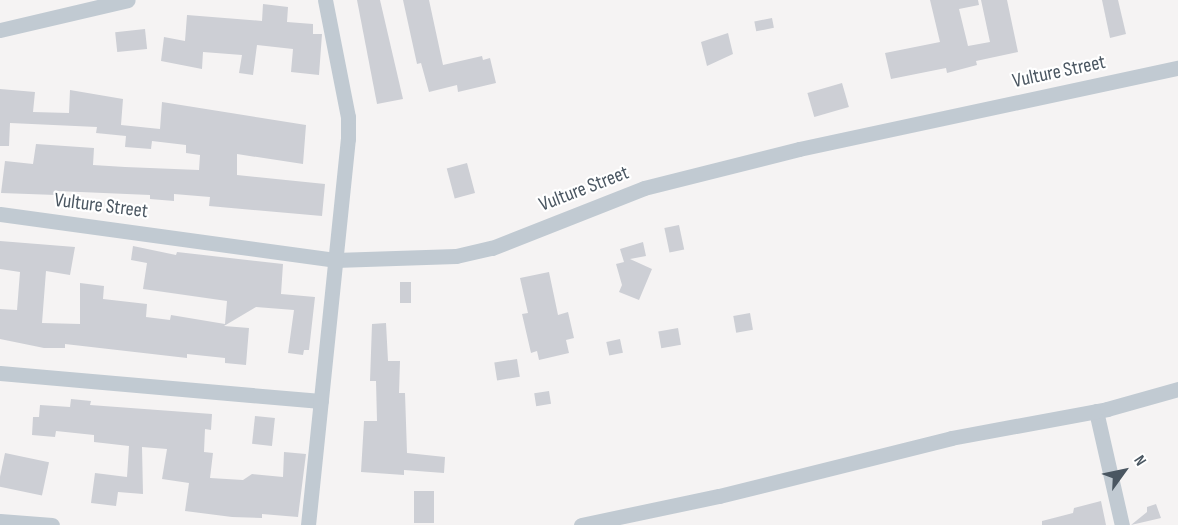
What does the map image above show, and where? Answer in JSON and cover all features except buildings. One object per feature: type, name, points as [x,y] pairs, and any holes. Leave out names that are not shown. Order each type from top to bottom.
[{"type":"street","points":[[0,30],[128,0]]},
{"type":"street","points":[[308,525],[348,117],[325,0]]},
{"type":"street","name":"Vulture Street","points":[[0,214],[335,260],[414,260],[465,254],[492,248],[644,188],[799,149],[1178,68]]},
{"type":"street","points":[[0,373],[321,401]]},
{"type":"street","points":[[581,525],[718,496],[951,438],[1096,411],[1178,389]]},
{"type":"street","points":[[1096,411],[1122,525]]},
{"type":"street","points":[[0,520],[52,525]]}]
